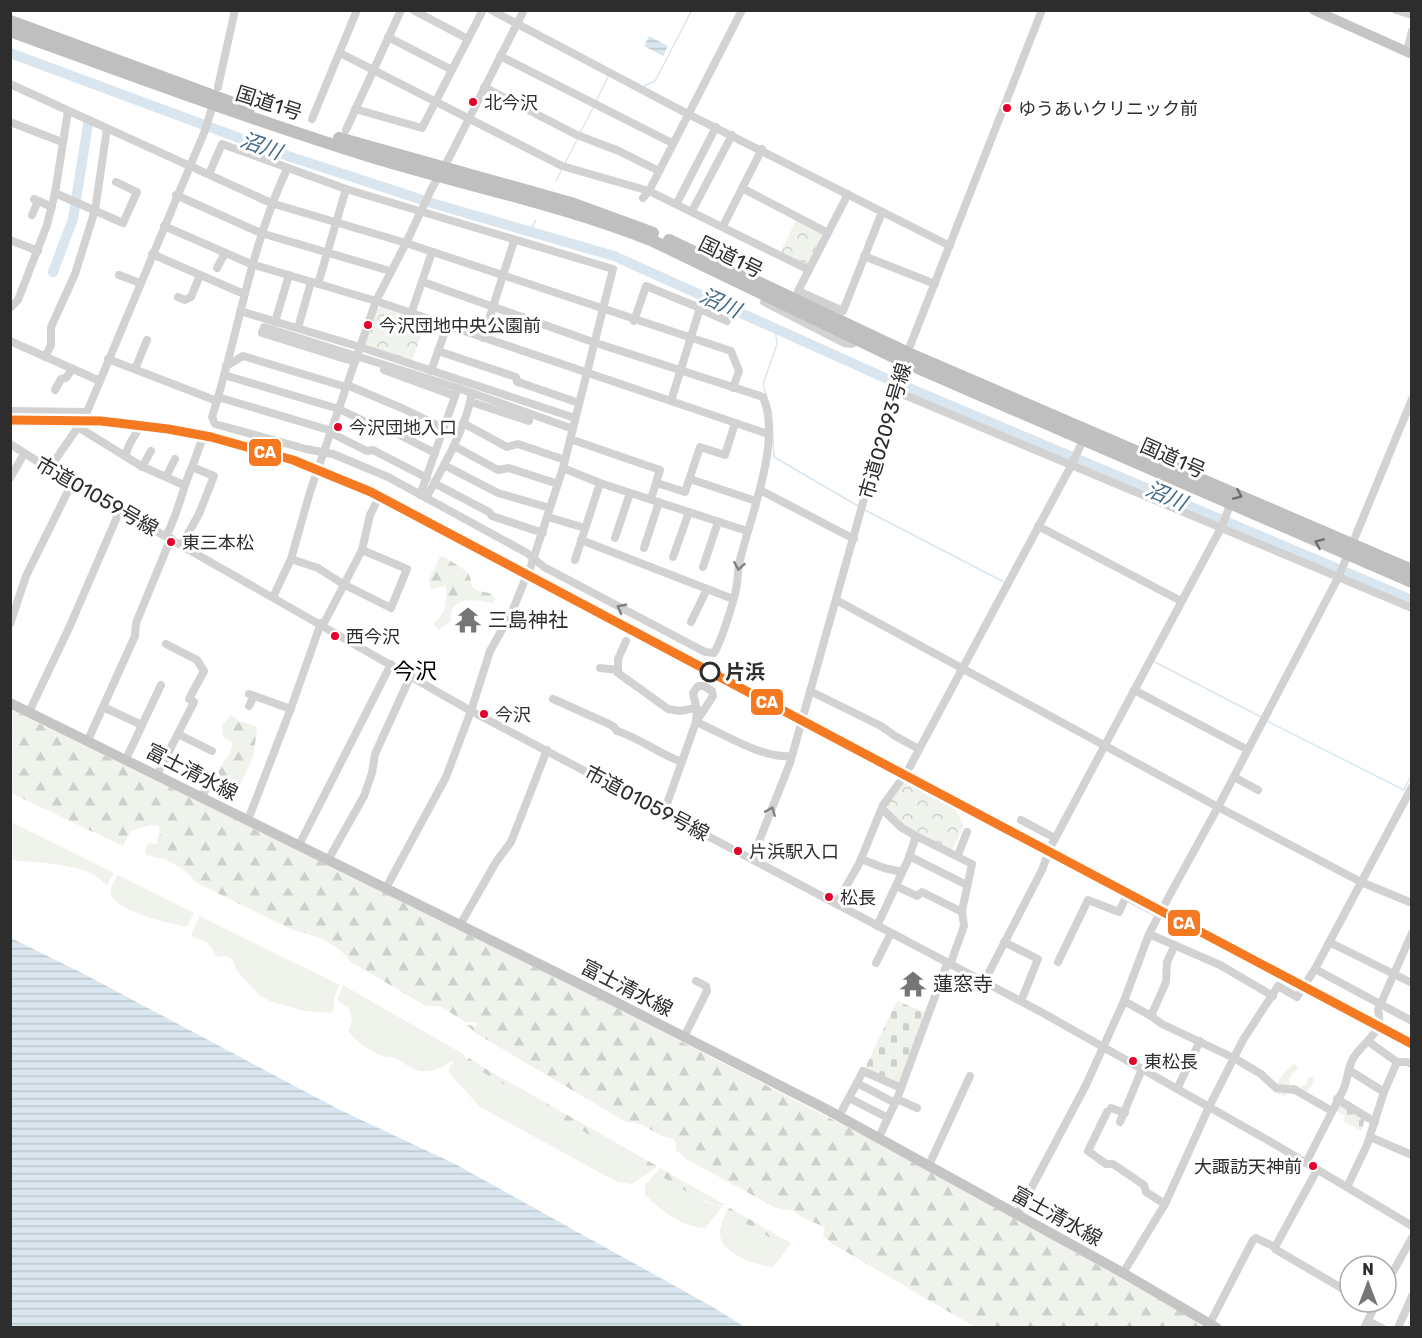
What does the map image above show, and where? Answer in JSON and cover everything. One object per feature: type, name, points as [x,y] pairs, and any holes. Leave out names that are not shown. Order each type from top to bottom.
[{"type":"highway","name":"国道1号","points":[[10,21],[276,118],[570,211],[653,241],[904,363],[1081,445],[1229,508],[1348,554],[1412,570]]},
{"type":"highway","name":"国道1号","points":[[10,31],[211,111],[441,172],[572,203],[631,224],[702,255],[904,363],[1412,582]]},
{"type":"main road","points":[[1314,10],[1327,13],[1409,53]]},
{"type":"main road","name":"富士清水線","points":[[10,703],[386,888],[839,1116],[1214,1325]]},
{"type":"street","points":[[218,87],[235,10]]},
{"type":"street","points":[[312,119],[357,10]]},
{"type":"street","points":[[346,130],[401,10]]},
{"type":"street","points":[[413,10],[468,39]]},
{"type":"street","points":[[355,109],[422,128],[483,10]]},
{"type":"street","points":[[491,10],[688,114],[762,149],[950,246]]},
{"type":"street","points":[[273,597],[291,559],[310,492],[376,301],[524,10]]},
{"type":"street","points":[[646,194],[742,10]]},
{"type":"street","name":"市道02093号線","points":[[752,859],[791,760],[904,363],[1042,10]]},
{"type":"street","points":[[1396,10],[1412,15]]},
{"type":"street","points":[[1409,53],[1412,31]]},
{"type":"street","points":[[388,37],[452,70]]},
{"type":"street","points":[[340,53],[562,166],[677,203],[809,270]]},
{"type":"street","points":[[500,56],[672,143]]},
{"type":"street","points":[[10,84],[271,202],[406,243],[634,321],[731,351],[739,371],[733,388]]},
{"type":"street","points":[[484,87],[577,135],[619,151],[659,171]]},
{"type":"street","points":[[10,308],[18,300],[38,251],[52,207],[68,111]]},
{"type":"street","points":[[49,469],[87,412],[176,195],[204,133],[211,111]]},
{"type":"street","points":[[10,122],[62,142]]},
{"type":"street","points":[[677,203],[716,127]]},
{"type":"street","points":[[45,357],[51,345],[51,327],[84,251],[94,210],[107,129]]},
{"type":"street","points":[[692,211],[732,135]]},
{"type":"street","points":[[208,174],[222,144],[346,189],[613,269],[601,309],[564,464],[534,558],[512,612],[490,651],[471,711],[446,777],[386,888]]},
{"type":"street","points":[[723,226],[762,149]]},
{"type":"street","points":[[287,169],[271,202],[251,264],[212,417],[215,424],[325,452],[388,477],[527,553],[544,567],[708,653],[716,650],[733,598],[747,531],[760,490],[768,434],[768,408],[763,397],[593,342],[423,282]]},
{"type":"street","points":[[56,193],[123,223],[137,192],[117,182]]},
{"type":"street","points":[[742,188],[828,233]]},
{"type":"street","points":[[298,328],[326,253],[346,189]]},
{"type":"street","points":[[848,194],[798,291],[840,312],[843,311],[882,212]]},
{"type":"street","points":[[176,195],[261,233],[390,271]]},
{"type":"street","points":[[32,215],[36,200],[52,207]]},
{"type":"street","points":[[164,226],[251,264],[376,301],[768,434]]},
{"type":"street","points":[[10,240],[38,251]]},
{"type":"street","points":[[483,338],[514,241]]},
{"type":"street","points":[[411,314],[432,252]]},
{"type":"street","points":[[218,268],[225,253]]},
{"type":"street","points":[[152,254],[244,294]]},
{"type":"street","points":[[864,256],[935,284]]},
{"type":"street","points":[[119,275],[140,283]]},
{"type":"street","points":[[178,297],[185,300],[191,297],[200,275]]},
{"type":"street","points":[[275,322],[289,275]]},
{"type":"street","points":[[634,321],[646,286],[727,321]]},
{"type":"street","points":[[764,302],[844,343],[851,344],[859,341]]},
{"type":"street","points":[[671,401],[700,309]]},
{"type":"street","points":[[240,311],[298,328],[357,356]]},
{"type":"street","points":[[431,371],[447,326]]},
{"type":"street","points":[[529,421],[357,356],[264,327],[262,333],[357,356],[431,371],[526,407],[573,429]]},
{"type":"street","points":[[135,369],[147,340]]},
{"type":"street","points":[[10,341],[100,381]]},
{"type":"street","points":[[438,351],[516,377],[517,382],[579,403]]},
{"type":"street","points":[[225,370],[243,356],[347,386],[404,409],[442,431],[498,470],[508,468],[558,484]]},
{"type":"street","points":[[108,359],[218,399],[332,432],[367,451],[373,450],[431,480],[489,512],[492,516],[543,533]]},
{"type":"street","points":[[55,390],[60,379],[66,378],[72,369]]},
{"type":"street","points":[[225,370],[339,409],[374,426],[382,426],[435,453]]},
{"type":"street","points":[[895,390],[1412,608]]},
{"type":"street","points":[[431,480],[435,453],[457,392]]},
{"type":"street","points":[[471,398],[575,418]]},
{"type":"street","points":[[423,497],[431,480],[444,465],[463,423],[471,398]]},
{"type":"street","points":[[1017,1215],[1070,1116],[1103,1047],[1124,1001],[1149,934],[1338,577],[1412,399]]},
{"type":"street","points":[[10,411],[87,412]]},
{"type":"street","points":[[463,423],[507,447],[518,444],[600,483],[747,531]]},
{"type":"street","points":[[657,483],[685,492],[700,447],[725,455],[735,423]]},
{"type":"street","points":[[78,427],[142,467],[184,485]]},
{"type":"street","points":[[125,456],[138,430]]},
{"type":"street","points":[[88,740],[135,636],[136,623],[202,440]]},
{"type":"street","points":[[570,440],[660,470],[644,548]]},
{"type":"street","name":"市道01059号線","points":[[10,444],[72,483],[471,711],[1021,1001],[1209,1107],[1412,1226]]},
{"type":"street","points":[[836,904],[861,858],[882,809],[920,749],[1081,445]]},
{"type":"street","points":[[142,467],[151,451]]},
{"type":"street","points":[[10,478],[24,454]]},
{"type":"street","points":[[166,477],[175,459]]},
{"type":"street","points":[[444,465],[498,493],[585,528]]},
{"type":"street","points":[[182,544],[199,514],[214,476],[192,467]]},
{"type":"street","points":[[690,479],[756,501]]},
{"type":"street","points":[[10,624],[26,576],[72,483]]},
{"type":"street","points":[[575,560],[600,483]]},
{"type":"street","points":[[760,490],[854,539]]},
{"type":"street","points":[[615,538],[630,493]]},
{"type":"street","points":[[248,820],[322,624],[362,550],[370,515],[376,504]]},
{"type":"street","points":[[984,982],[1042,870],[1055,838],[1229,508]]},
{"type":"street","points":[[29,711],[69,628],[120,510]]},
{"type":"street","points":[[673,557],[689,512]]},
{"type":"street","points":[[703,567],[718,522]]},
{"type":"street","points":[[1038,526],[1181,601]]},
{"type":"street","points":[[581,540],[733,598]]},
{"type":"street","points":[[291,559],[318,568],[343,584],[392,608],[407,569],[362,550]]},
{"type":"street","points":[[691,622],[707,589]]},
{"type":"street","points":[[836,600],[1218,807],[1361,882],[1412,903]]},
{"type":"street","points":[[626,641],[618,659],[618,673],[624,679],[668,709],[680,711],[696,708]]},
{"type":"street","points":[[157,775],[194,702],[189,699],[204,671],[197,660],[166,644]]},
{"type":"street","points":[[299,845],[391,664]]},
{"type":"street","points":[[600,668],[618,670]]},
{"type":"street","points":[[328,860],[364,796],[372,773],[375,754],[411,675]]},
{"type":"street","points":[[126,759],[161,685]]},
{"type":"street","points":[[664,812],[696,722],[712,698],[712,691],[700,685],[693,693],[696,722]]},
{"type":"street","points":[[1134,690],[1248,750]]},
{"type":"street","points":[[810,691],[881,726],[920,749]]},
{"type":"street","points":[[271,702],[274,692]]},
{"type":"street","points":[[249,706],[252,695],[291,709]]},
{"type":"street","points":[[554,699],[614,726],[616,731],[654,747],[667,757],[682,762]]},
{"type":"street","points":[[103,707],[142,724]]},
{"type":"street","points":[[696,722],[760,751],[791,760]]},
{"type":"street","points":[[178,734],[212,751]]},
{"type":"street","points":[[460,925],[496,862],[511,842],[547,750]]},
{"type":"street","points":[[202,797],[213,775]]},
{"type":"street","points":[[1234,777],[1258,790]]},
{"type":"street","points":[[1123,1273],[1165,1204],[1209,1107],[1247,1033],[1278,986],[1297,997],[1315,969],[1412,787]]},
{"type":"street","points":[[879,1137],[896,1101],[964,926],[962,912],[972,864],[902,828],[882,809]]},
{"type":"street","points":[[1021,820],[1055,838]]},
{"type":"street","points":[[958,855],[966,832]]},
{"type":"street","points":[[877,926],[916,836]]},
{"type":"street","points":[[909,856],[967,885]]},
{"type":"street","points":[[861,858],[884,868],[902,872]]},
{"type":"street","points":[[896,886],[917,896],[922,892],[962,912]]},
{"type":"street","points":[[1058,962],[1088,900],[1119,912],[1126,897],[1160,914]]},
{"type":"street","points":[[876,963],[891,933]]},
{"type":"street","points":[[1305,1163],[1345,1086],[1354,1057],[1369,1042],[1378,1023],[1380,1016],[1378,1010],[1412,933]]},
{"type":"street","points":[[1149,934],[1221,965],[1273,996]]},
{"type":"street","points":[[1004,942],[1038,959],[1021,1001]]},
{"type":"street","points":[[1329,942],[1412,983]]},
{"type":"street","points":[[1151,1016],[1166,982],[1167,962],[1175,945]]},
{"type":"street","points":[[1315,969],[1412,1021]]},
{"type":"street","points":[[684,1037],[707,991],[706,986],[696,981]]},
{"type":"street","points":[[1124,1001],[1162,1024],[1234,1058],[1261,1074],[1276,1088],[1295,1090],[1332,1111]]},
{"type":"street","points":[[1177,1089],[1200,1041]]},
{"type":"street","points":[[1369,1042],[1397,1062],[1412,1064]]},
{"type":"street","points":[[1347,1187],[1370,1137],[1384,1092],[1397,1062]]},
{"type":"street","points":[[1120,1122],[1142,1070]]},
{"type":"street","points":[[1349,1070],[1384,1092]]},
{"type":"street","points":[[839,1116],[863,1071],[901,1088]]},
{"type":"street","points":[[929,1165],[970,1076]]},
{"type":"street","points":[[857,1083],[917,1108]]},
{"type":"street","points":[[849,1098],[888,1118]]},
{"type":"street","points":[[1337,1100],[1375,1122]]},
{"type":"street","points":[[1125,1113],[1109,1110],[1088,1151],[1106,1164],[1113,1164],[1143,1185],[1146,1192],[1165,1204]]},
{"type":"street","points":[[1370,1137],[1412,1155]]},
{"type":"street","points":[[1275,1247],[1317,1170]]},
{"type":"street","points":[[1214,1325],[1253,1240],[1256,1238],[1275,1247],[1338,1286]]},
{"type":"street","points":[[1398,1263],[1412,1238]]},
{"type":"street","points":[[1398,1328],[1412,1296]]},
{"type":"street","points":[[1366,1324],[1382,1328]]},
{"type":"green space","points":[[797,219],[823,232],[809,265],[805,266],[780,253]]},
{"type":"green space","points":[[381,307],[426,323],[412,361],[366,345],[364,342],[375,310]]},
{"type":"green space","points":[[440,557],[444,557],[466,571],[473,587],[490,593],[496,599],[491,603],[471,600],[458,603],[451,612],[451,620],[439,630],[433,624],[444,612],[447,591],[445,586],[431,589],[429,579]]},
{"type":"green space","points":[[10,709],[589,994],[876,1142],[1206,1327],[975,1327],[831,1243],[823,1235],[825,1228],[795,1211],[776,1208],[688,1160],[676,1150],[676,1143],[672,1138],[640,1124],[626,1122],[477,1034],[467,1025],[477,1026],[476,1022],[465,1022],[440,1006],[426,1006],[351,962],[340,950],[326,941],[295,931],[197,883],[183,869],[164,859],[146,855],[145,850],[149,843],[156,844],[160,833],[159,826],[151,825],[130,831],[123,846],[11,793]]},
{"type":"green space","points":[[231,715],[239,721],[256,726],[257,730],[253,757],[239,787],[222,780],[218,771],[232,747],[232,742],[223,737],[222,725]]},
{"type":"green space","points":[[906,781],[932,796],[938,795],[955,808],[964,826],[952,850],[903,825],[884,808],[898,786]]},
{"type":"green space","points":[[11,822],[114,873],[107,885],[91,873],[77,869],[11,859]]},
{"type":"green space","points":[[118,875],[194,913],[187,927],[144,916],[121,906],[114,900],[111,893]]},
{"type":"green space","points":[[199,916],[340,985],[334,997],[332,1013],[305,1011],[270,1001],[259,995],[238,972],[232,959],[226,956],[218,957],[205,941],[191,935]]},
{"type":"green space","points":[[343,985],[465,1055],[468,1063],[651,1171],[632,1184],[617,1182],[480,1107],[450,1074],[449,1068],[454,1060],[436,1069],[420,1071],[397,1059],[370,1050],[359,1043],[348,1030],[352,1021],[349,1008],[339,1002],[338,998]]},
{"type":"green space","points":[[897,1001],[927,1013],[899,1086],[864,1070]]},
{"type":"green space","points":[[469,1058],[657,1166],[651,1171],[467,1063]]},
{"type":"green space","points":[[1294,1064],[1298,1067],[1289,1079],[1289,1084],[1301,1087],[1306,1084],[1308,1077],[1313,1077],[1314,1082],[1306,1093],[1289,1091],[1286,1096],[1274,1093],[1281,1077]]},
{"type":"green space","points":[[1337,1101],[1365,1118],[1362,1131],[1343,1121],[1345,1116],[1334,1110]]},
{"type":"green space","points":[[660,1168],[725,1205],[711,1203],[691,1194],[656,1173]]},
{"type":"green space","points":[[656,1173],[705,1202],[722,1207],[705,1228],[680,1221],[645,1195],[645,1185]]},
{"type":"green space","points":[[728,1207],[791,1243],[790,1245],[774,1240],[729,1214]]},
{"type":"green space","points":[[727,1210],[774,1240],[790,1245],[773,1267],[748,1261],[725,1247],[720,1233]]},
{"type":"shaded area","points":[[649,36],[668,46],[663,56],[644,46]]},
{"type":"shaded area","points":[[11,938],[82,973],[338,1109],[455,1164],[745,1327],[11,1327]]},
{"type":"waterway","points":[[644,86],[655,81],[692,10]]},
{"type":"waterway","name":"沼川","points":[[10,53],[291,157],[435,204],[614,256],[883,377],[1412,600]]},
{"type":"waterway","points":[[596,101],[608,77]]},
{"type":"waterway","points":[[580,133],[593,108]]},
{"type":"waterway","points":[[53,272],[73,219],[88,124]]},
{"type":"waterway","points":[[565,163],[577,140]]},
{"type":"waterway","points":[[556,181],[561,171]]},
{"type":"waterway","points":[[530,231],[536,220]]},
{"type":"waterway","points":[[772,414],[763,384],[777,344],[775,328]]},
{"type":"waterway","points":[[772,418],[774,457],[858,506]]},
{"type":"waterway","points":[[865,510],[1004,582]]},
{"type":"waterway","points":[[1153,661],[1261,717]]},
{"type":"waterway","points":[[1267,721],[1404,790],[1412,774]]},
{"type":"transit line","name":"CA","points":[[10,420],[101,421],[211,437],[293,460],[371,492],[1412,1044]]},
{"type":"place","name":"北今沢","points":[[473,102]]},
{"type":"place","name":"ゆうあいクリニック前","points":[[1007,108]]},
{"type":"place","name":"今沢団地中央公園前","points":[[368,325]]},
{"type":"place","name":"今沢団地入口","points":[[338,427]]},
{"type":"place","name":"東三本松","points":[[171,542]]},
{"type":"place","name":"三島神社","points":[[468,620]]},
{"type":"place","name":"西今沢","points":[[335,636]]},
{"type":"place","name":"片浜","points":[[710,672]]},
{"type":"place","name":"今沢","points":[[484,714]]},
{"type":"place","name":"片浜駅入口","points":[[738,851]]},
{"type":"place","name":"松長","points":[[829,897]]},
{"type":"place","name":"蓮窓寺","points":[[913,984]]},
{"type":"place","name":"東松長","points":[[1133,1061]]},
{"type":"place","name":"大諏訪天神前","points":[[1313,1166]]},
{"type":"district","name":"今沢","points":[[415,671]]}]
